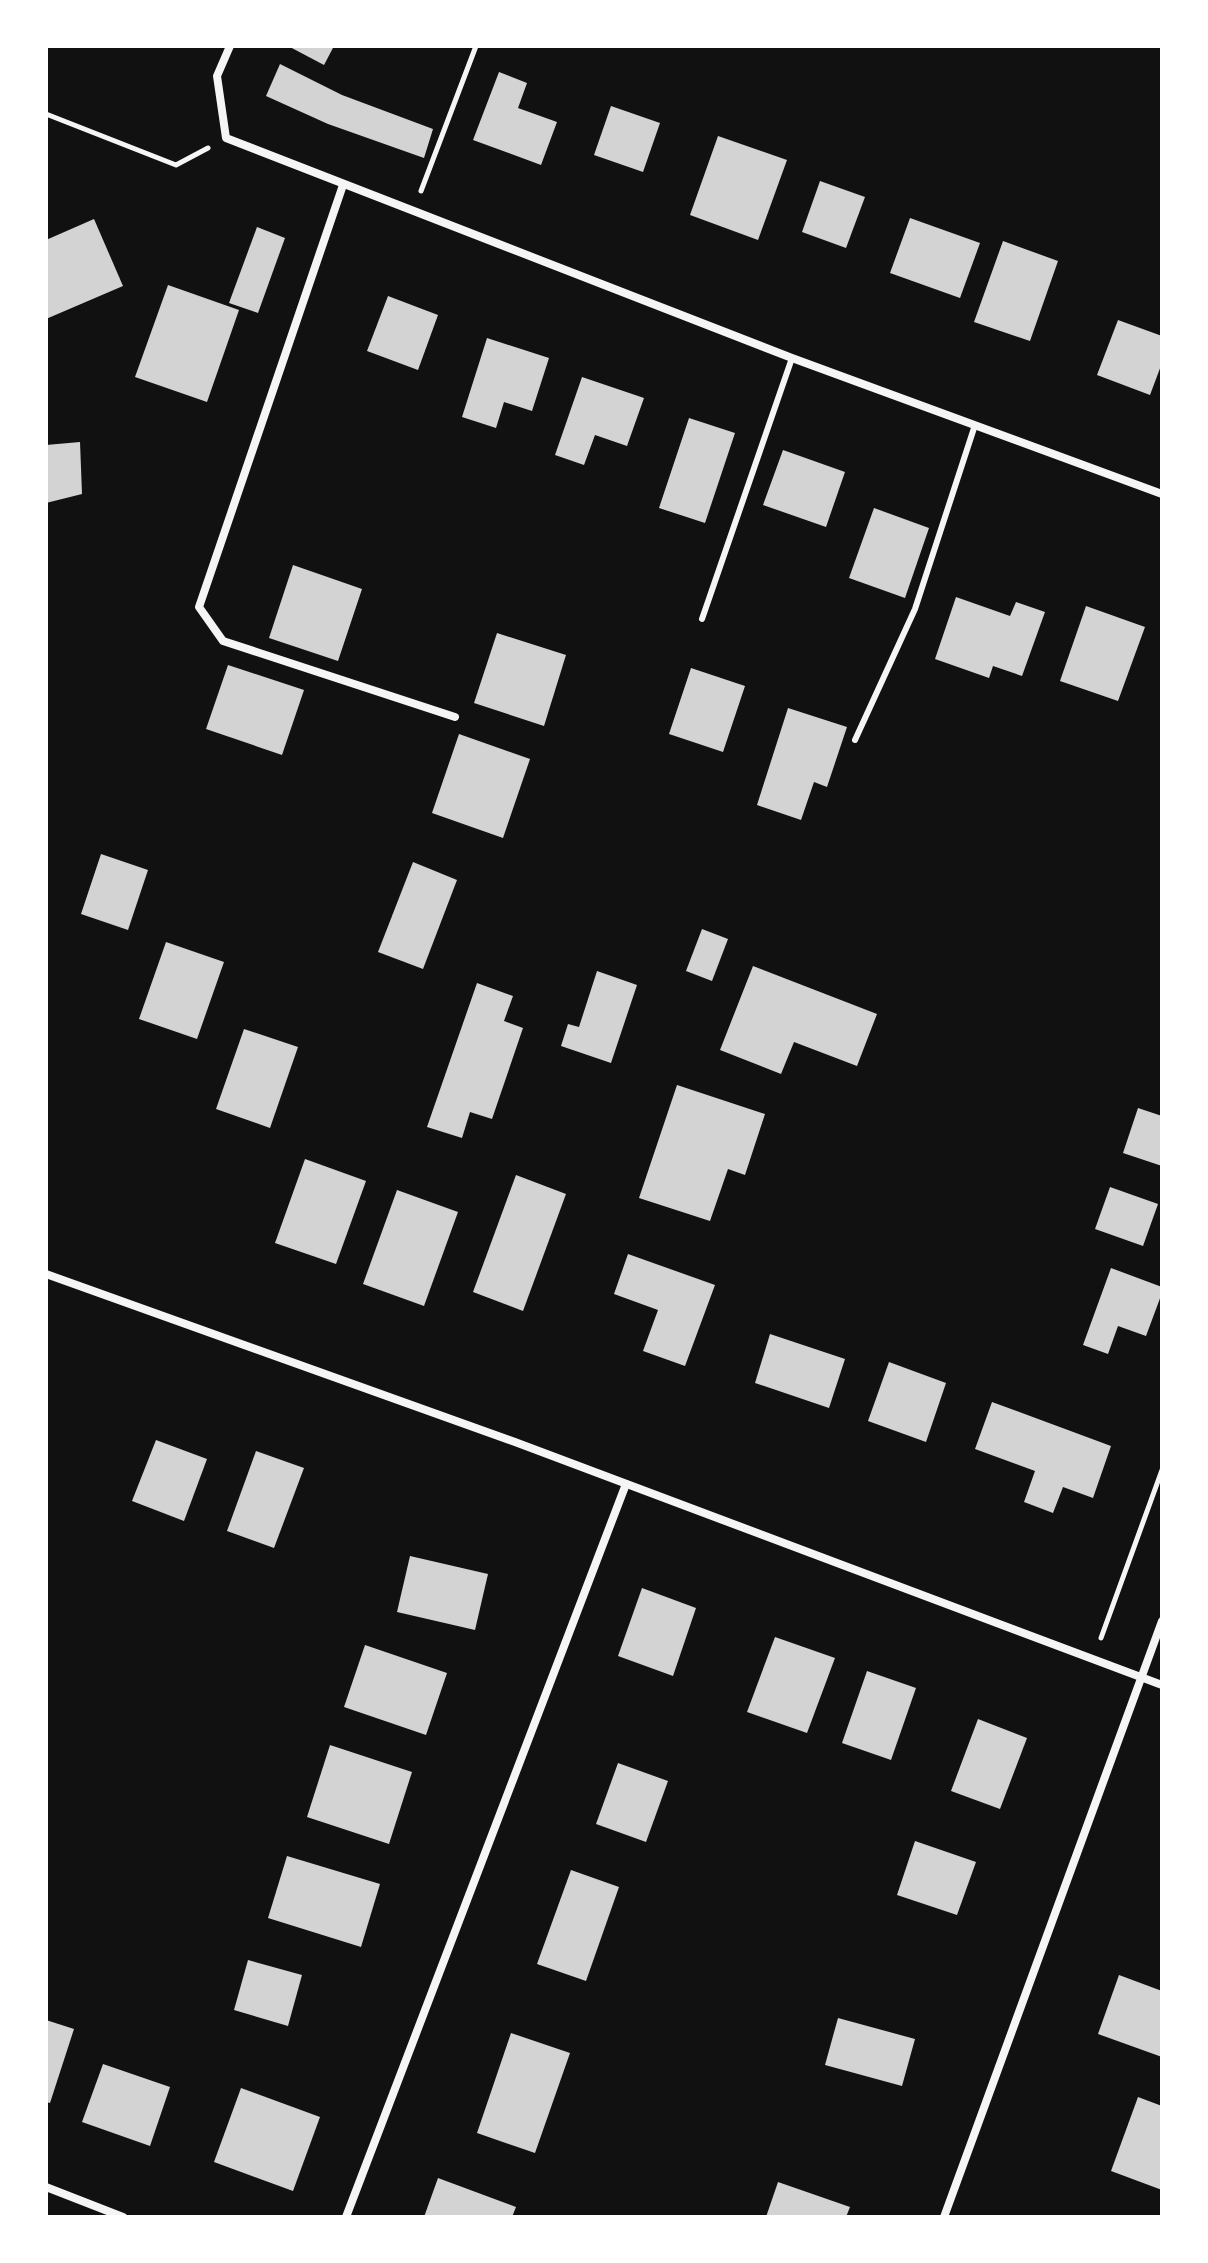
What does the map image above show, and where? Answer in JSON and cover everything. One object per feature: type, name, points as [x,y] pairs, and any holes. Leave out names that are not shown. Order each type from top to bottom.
[{"type":"street","points":[[230,46],[217,76],[226,138],[792,358],[1162,494]]},
{"type":"street","points":[[343,185],[199,607],[223,641],[455,717]]},
{"type":"street","points":[[46,1274],[515,1442],[1162,1685]]},
{"type":"street","points":[[346,2217],[626,1484]]},
{"type":"street","points":[[944,2217],[1162,1621]]},
{"type":"street","points":[[46,2187],[123,2217]]},
{"type":"lane","points":[[702,619],[792,358]]},
{"type":"lane","points":[[855,740],[915,609],[975,425]]},
{"type":"path","points":[[413,213],[476,46]]},
{"type":"path","points":[[46,114],[176,165],[226,138]]},
{"type":"path","points":[[1093,1660],[1162,1470]]},
{"type":"building","points":[[288,46],[334,46],[324,65]]},
{"type":"building","points":[[280,64],[342,95],[433,129],[424,158],[328,124],[266,96]]},
{"type":"building","points":[[499,72],[527,83],[518,108],[557,122],[541,165],[473,140]]},
{"type":"building","points":[[611,106],[660,123],[643,172],[594,155]]},
{"type":"building","points":[[718,136],[787,160],[758,240],[690,215]]},
{"type":"building","points":[[820,181],[865,197],[846,248],[802,232]]},
{"type":"building","points":[[910,218],[980,243],[960,298],[890,273]]},
{"type":"building","points":[[94,219],[123,286],[46,319],[46,240]]},
{"type":"building","points":[[257,227],[285,238],[258,313],[229,303]]},
{"type":"building","points":[[1003,241],[1058,261],[1030,341],[974,322]]},
{"type":"building","points":[[168,285],[239,310],[207,402],[135,377]]},
{"type":"building","points":[[388,296],[438,315],[418,370],[367,351]]},
{"type":"building","points":[[1118,320],[1162,336],[1162,363],[1150,395],[1097,375]]},
{"type":"building","points":[[487,338],[549,358],[532,411],[504,402],[496,428],[462,417]]},
{"type":"building","points":[[582,377],[644,398],[627,446],[595,435],[584,465],[555,455]]},
{"type":"building","points":[[689,418],[735,433],[705,523],[659,508]]},
{"type":"building","points":[[80,442],[82,494],[46,503],[46,445]]},
{"type":"building","points":[[783,450],[845,472],[826,527],[763,505]]},
{"type":"building","points":[[874,508],[929,528],[905,598],[849,578]]},
{"type":"building","points":[[293,565],[362,589],[338,661],[269,638]]},
{"type":"building","points":[[956,597],[1010,616],[1016,602],[1045,612],[1022,676],[993,666],[989,678],[935,659]]},
{"type":"building","points":[[1086,606],[1145,627],[1118,701],[1060,681]]},
{"type":"building","points":[[497,633],[566,655],[544,726],[474,703]]},
{"type":"building","points":[[228,665],[304,690],[282,755],[206,729]]},
{"type":"building","points":[[691,668],[745,686],[723,752],[669,734]]},
{"type":"building","points":[[788,708],[847,727],[827,787],[814,782],[801,820],[757,805]]},
{"type":"building","points":[[459,734],[530,759],[503,838],[432,813]]},
{"type":"building","points":[[101,854],[148,870],[128,930],[81,914]]},
{"type":"building","points":[[413,862],[457,880],[423,969],[378,952]]},
{"type":"building","points":[[702,929],[728,939],[712,981],[686,971]]},
{"type":"building","points":[[166,942],[224,962],[197,1039],[139,1019]]},
{"type":"building","points":[[753,966],[877,1014],[857,1066],[794,1042],[781,1074],[720,1050]]},
{"type":"building","points":[[597,971],[637,985],[611,1063],[561,1046],[568,1024],[579,1027]]},
{"type":"building","points":[[477,983],[513,996],[504,1021],[523,1028],[492,1119],[470,1112],[462,1138],[427,1127]]},
{"type":"building","points":[[244,1029],[298,1047],[270,1128],[216,1109]]},
{"type":"building","points":[[677,1085],[765,1114],[745,1175],[728,1169],[710,1221],[639,1198]]},
{"type":"building","points":[[1138,1108],[1162,1116],[1162,1166],[1123,1153]]},
{"type":"building","points":[[305,1159],[366,1181],[336,1264],[275,1243]]},
{"type":"building","points":[[516,1175],[566,1194],[523,1311],[473,1292]]},
{"type":"building","points":[[1110,1187],[1158,1204],[1143,1246],[1095,1229]]},
{"type":"building","points":[[397,1190],[458,1212],[424,1306],[363,1284]]},
{"type":"building","points":[[628,1254],[715,1285],[685,1366],[643,1351],[658,1310],[614,1294]]},
{"type":"building","points":[[1111,1268],[1162,1287],[1162,1293],[1146,1336],[1118,1326],[1108,1354],[1083,1345]]},
{"type":"building","points":[[770,1334],[845,1359],[829,1408],[755,1383]]},
{"type":"building","points":[[889,1362],[946,1383],[926,1442],[868,1421]]},
{"type":"building","points":[[992,1402],[1111,1446],[1093,1498],[1063,1487],[1053,1513],[1024,1502],[1035,1471],[975,1449]]},
{"type":"building","points":[[156,1440],[207,1459],[184,1521],[132,1501]]},
{"type":"building","points":[[256,1451],[304,1468],[274,1548],[227,1531]]},
{"type":"building","points":[[410,1556],[488,1574],[475,1630],[397,1612]]},
{"type":"building","points":[[642,1588],[696,1608],[673,1676],[618,1656]]},
{"type":"building","points":[[775,1637],[835,1658],[807,1733],[747,1712]]},
{"type":"building","points":[[365,1645],[447,1673],[426,1735],[344,1707]]},
{"type":"building","points":[[867,1671],[916,1688],[891,1760],[842,1743]]},
{"type":"building","points":[[978,1719],[1027,1738],[1000,1809],[951,1791]]},
{"type":"building","points":[[330,1745],[412,1772],[389,1844],[307,1817]]},
{"type":"building","points":[[618,1763],[668,1781],[646,1842],[596,1824]]},
{"type":"building","points":[[915,1841],[976,1862],[957,1915],[897,1895]]},
{"type":"building","points":[[287,1856],[380,1884],[361,1947],[268,1918]]},
{"type":"building","points":[[571,1870],[619,1887],[586,1981],[537,1964]]},
{"type":"building","points":[[248,1960],[302,1975],[288,2026],[234,2010]]},
{"type":"building","points":[[1119,1975],[1162,1991],[1162,2057],[1098,2034]]},
{"type":"building","points":[[838,2018],[915,2039],[902,2086],[825,2065]]},
{"type":"building","points":[[46,2020],[74,2029],[50,2103],[46,2102]]},
{"type":"building","points":[[511,2033],[570,2053],[535,2153],[477,2133]]},
{"type":"building","points":[[103,2064],[170,2087],[150,2146],[82,2122]]},
{"type":"building","points":[[241,2088],[320,2117],[293,2191],[214,2162]]},
{"type":"building","points":[[1138,2097],[1162,2106],[1162,2190],[1111,2171]]},
{"type":"building","points":[[438,2178],[516,2207],[512,2217],[424,2217]]},
{"type":"building","points":[[778,2182],[850,2207],[846,2217],[766,2217]]}]
